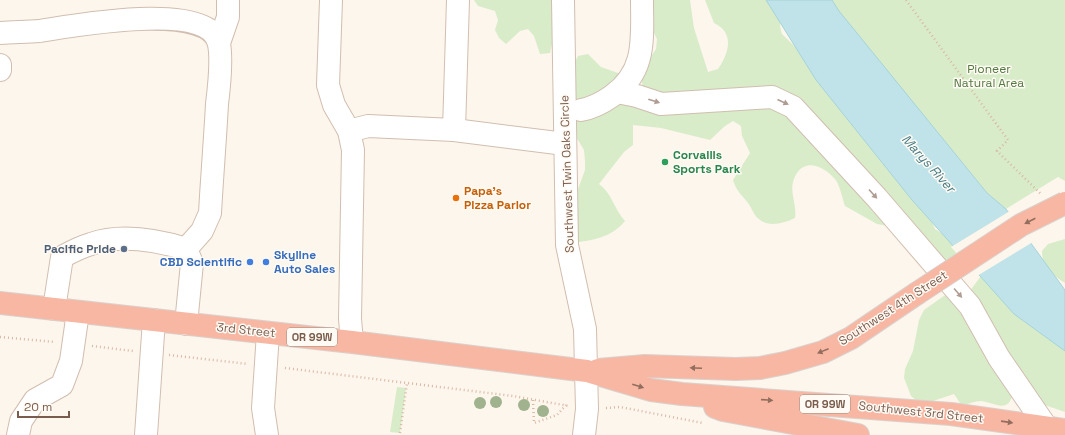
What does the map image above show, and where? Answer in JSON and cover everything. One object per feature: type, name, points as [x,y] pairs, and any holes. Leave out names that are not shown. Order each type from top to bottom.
[{"type":"highway","name":"Southwest 4th Street","points":[[587,371],[645,366],[736,369],[760,368],[785,363],[822,352],[851,338],[1021,225],[1065,203]]},
{"type":"highway","name":"3rd Street","points":[[0,303],[352,342],[587,371]]},
{"type":"highway","name":"Southwest 3rd Street","points":[[587,371],[651,390],[682,394],[951,414],[1056,429]]},
{"type":"highway","points":[[682,394],[724,410],[858,435]]},
{"type":"street","points":[[186,249],[202,231],[210,214],[219,82],[219,43],[228,17],[228,0]]},
{"type":"street","points":[[331,0],[328,85],[334,105],[349,131],[354,150],[350,319],[352,342]]},
{"type":"street","points":[[454,130],[458,0]]},
{"type":"street","name":"Southwest Twin Oaks Circle","points":[[563,0],[567,245],[585,329],[587,371],[576,407],[584,435]]},
{"type":"street","points":[[581,110],[598,105],[617,92],[626,84],[638,63],[642,44],[642,0]]},
{"type":"street","points":[[0,33],[37,31],[126,17],[164,17],[196,21],[211,29],[219,43]]},
{"type":"street","points":[[0,65],[0,70]]},
{"type":"street","points":[[617,92],[637,96],[661,104],[772,97],[793,107],[877,198],[970,306],[999,358],[1056,429]]},
{"type":"street","points":[[349,131],[368,126],[454,130],[565,144]]},
{"type":"street","points":[[54,309],[62,257],[91,243],[117,239],[167,243],[186,249],[192,263],[186,324]]},
{"type":"street","points":[[18,435],[21,421],[35,400],[62,385],[71,361],[78,312]]},
{"type":"street","points":[[146,435],[154,320]]},
{"type":"street","points":[[267,435],[263,408],[268,333]]},
{"type":"path","points":[[906,0],[1008,140],[997,151],[1043,197]]},
{"type":"path","points":[[0,337],[265,365],[407,382],[513,396],[576,407],[620,408],[704,423]]},
{"type":"path","points":[[400,433],[407,382]]},
{"type":"path","points":[[533,400],[534,423],[576,407]]},
{"type":"green space","points":[[474,0],[555,0],[554,35],[550,53],[540,54],[534,36],[528,29],[520,31],[506,44],[499,38],[495,30],[498,20],[495,11],[478,6]]},
{"type":"green space","points":[[653,0],[690,0],[694,28],[708,72],[718,69],[725,56],[728,44],[725,32],[721,27],[714,23],[705,0],[789,0],[782,12],[780,20],[782,34],[837,88],[928,214],[935,229],[952,240],[960,258],[951,274],[895,227],[877,224],[845,206],[839,187],[834,178],[829,173],[817,166],[805,166],[796,174],[792,186],[795,218],[786,222],[772,224],[763,222],[757,218],[737,190],[733,180],[750,153],[742,136],[741,126],[733,121],[725,126],[710,140],[661,128],[633,125],[633,145],[624,152],[599,184],[610,196],[625,221],[620,227],[608,235],[572,243],[569,226],[578,189],[585,170],[585,161],[584,150],[569,125],[565,80],[578,56],[588,54],[601,67],[618,73],[644,92],[640,73],[656,49],[657,39],[653,31]]},
{"type":"green space","name":"Pioneer Natural Area","points":[[822,0],[1065,0],[1065,181],[1058,177],[1006,209],[987,193],[924,116]]},
{"type":"green space","points":[[1065,239],[1065,283],[1056,277],[1046,266],[1042,257],[1042,251],[1048,244]]},
{"type":"green space","points":[[984,272],[1065,349],[1065,412],[1033,401],[1014,390],[1009,403],[1002,406],[981,401],[962,406],[954,394],[927,403],[918,402],[911,396],[904,378],[905,369],[913,351],[919,320],[924,310],[948,293],[966,296]]},
{"type":"green space","points":[[397,387],[406,388],[400,433],[390,432]]},
{"type":"water","name":"Marys River","points":[[766,0],[832,0],[839,11],[987,193],[1006,209],[1065,290],[1065,351],[1014,314],[912,200],[816,80]]},
{"type":"pier","points":[[1010,211],[1033,242],[977,276],[951,247]]},
{"type":"place","name":"Corvallis Sports Park","points":[[665,162]]},
{"type":"place","name":"Papa's Pizza Parlor","points":[[456,198]]},
{"type":"place","name":"Pacific Pride","points":[[124,249]]},
{"type":"place","name":"CBD Scientific","points":[[250,262]]},
{"type":"place","name":"Skyline Auto Sales","points":[[266,262]]}]
